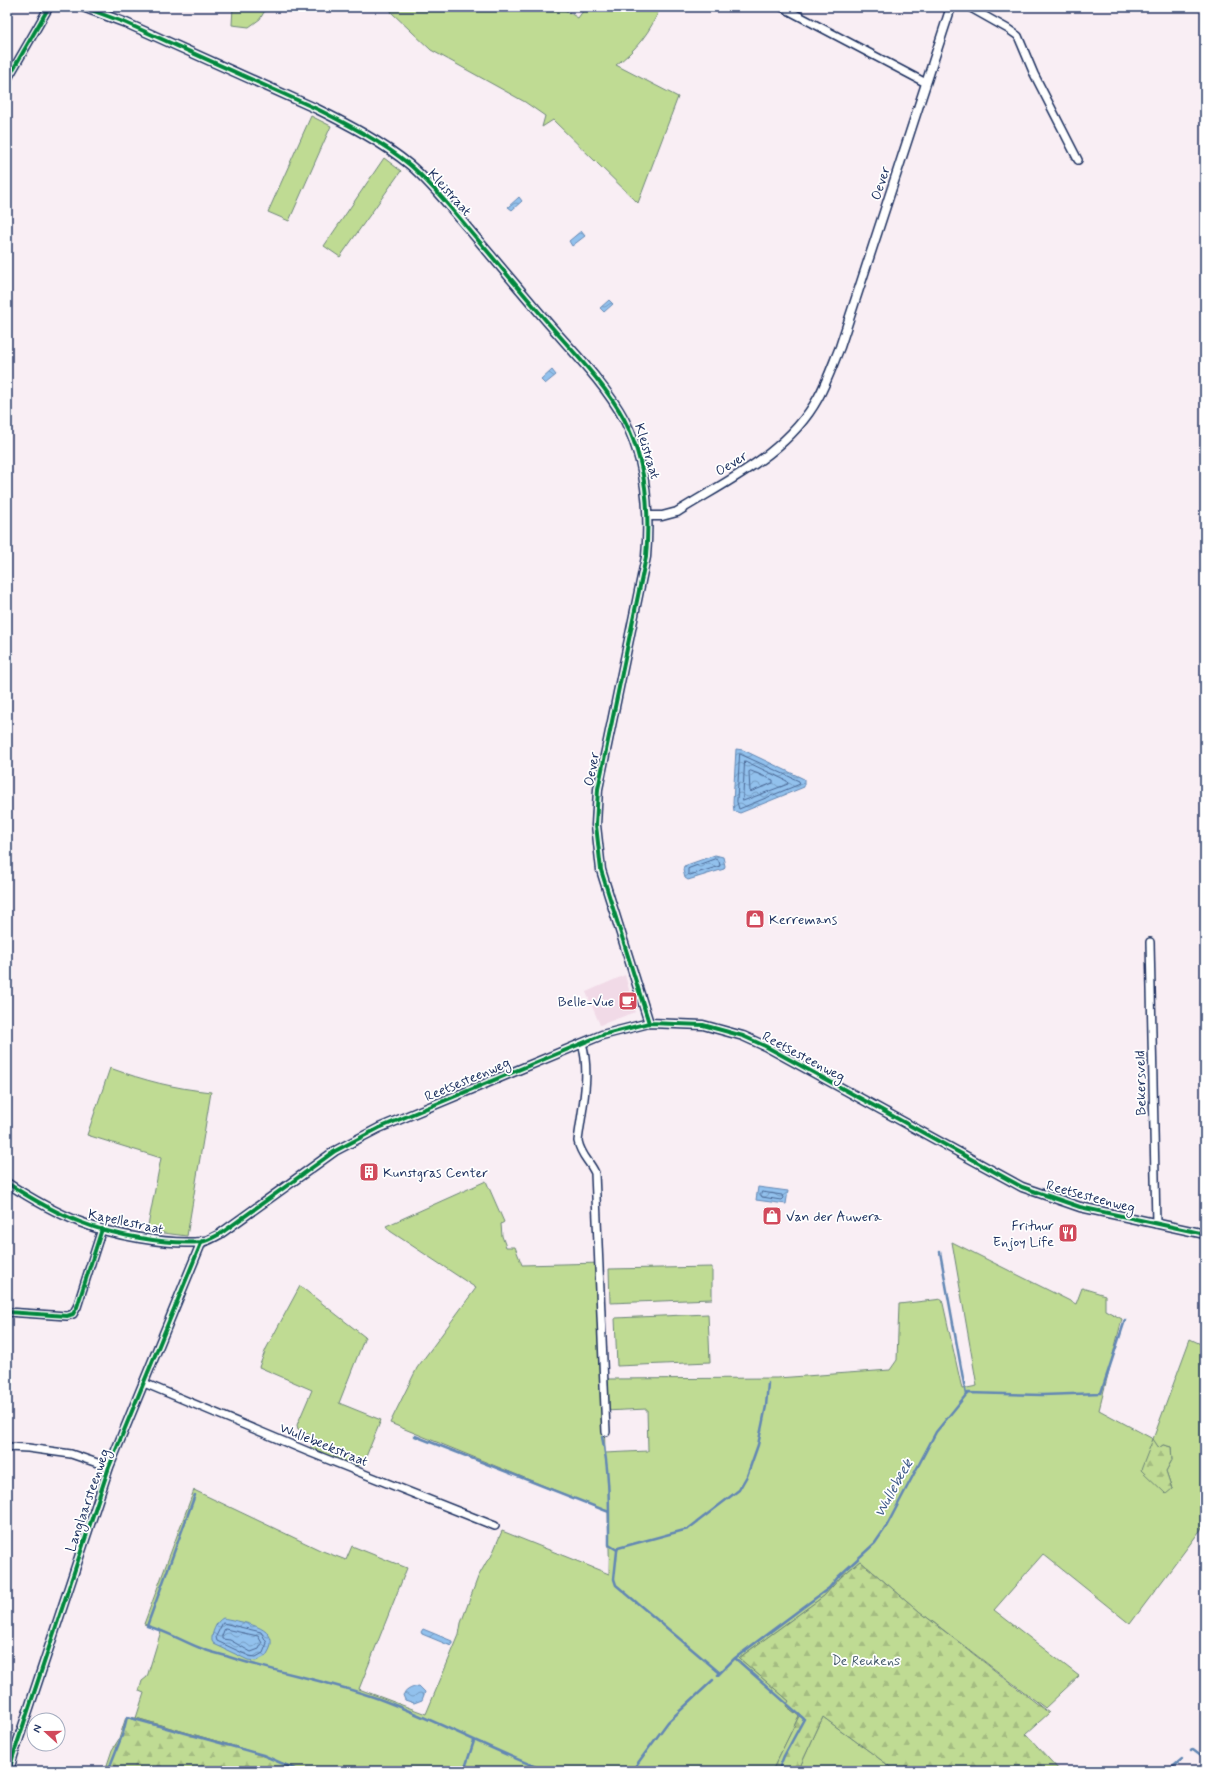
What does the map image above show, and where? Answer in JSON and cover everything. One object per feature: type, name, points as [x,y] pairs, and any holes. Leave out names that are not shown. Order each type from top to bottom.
[{"type":"street","points":[[7,80],[49,7]]},
{"type":"street","name":"Kleistraat","points":[[83,7],[126,23],[334,118],[368,137],[414,169],[439,194],[604,390],[624,419],[636,450],[646,490],[648,516]]},
{"type":"street","points":[[782,7],[926,83]]},
{"type":"street","name":"Oever","points":[[649,1023],[604,884],[596,825],[598,790],[646,557],[648,516],[662,516],[677,512],[765,458],[796,429],[818,398],[840,348],[951,7]]},
{"type":"street","points":[[969,7],[1018,36],[1034,74],[1078,160]]},
{"type":"street","name":"Bekersveld","points":[[1150,942],[1156,1224]]},
{"type":"street","name":"Reetsesteenweg","points":[[202,1242],[220,1234],[335,1151],[379,1128],[582,1042],[602,1035],[649,1023],[703,1025],[743,1036],[1022,1187],[1080,1207],[1205,1234]]},
{"type":"street","points":[[582,1042],[586,1056],[586,1072],[578,1141],[580,1152],[592,1166],[595,1173],[606,1432]]},
{"type":"street","name":"Kapellestraat","points":[[7,1183],[54,1211],[102,1229],[164,1241],[202,1242]]},
{"type":"street","points":[[7,1312],[67,1316],[73,1314],[77,1307],[102,1229]]},
{"type":"street","name":"Langlaarsteenweg","points":[[9,1771],[109,1467],[202,1242]]},
{"type":"street","name":"Wullebeekstraat","points":[[144,1383],[310,1452],[495,1526]]},
{"type":"street","points":[[7,1447],[28,1448],[71,1454],[109,1467]]},
{"type":"shaded area","points":[[625,975],[635,1012],[600,1025],[586,992]]},
{"type":"green space","points":[[233,7],[267,7],[260,19],[249,27],[232,25]]},
{"type":"green space","points":[[392,7],[560,7],[578,18],[586,7],[660,8],[642,40],[616,65],[678,97],[638,203],[553,120],[542,127],[545,116],[525,102],[431,50],[391,12]]},
{"type":"green space","points":[[311,116],[331,126],[289,221],[268,212]]},
{"type":"green space","points":[[384,158],[401,171],[340,257],[324,246]]},
{"type":"green space","points":[[110,1068],[160,1083],[211,1092],[187,1236],[147,1231],[161,1158],[87,1135]]},
{"type":"green space","points":[[486,1181],[504,1222],[501,1224],[502,1236],[506,1247],[515,1247],[522,1265],[602,1263],[606,1379],[777,1378],[890,1370],[897,1360],[899,1304],[942,1299],[962,1389],[977,1386],[952,1242],[1076,1304],[1082,1288],[1105,1295],[1105,1310],[1122,1319],[1099,1410],[1153,1439],[1190,1339],[1205,1346],[1205,1526],[1130,1624],[1043,1554],[994,1610],[1079,1676],[1045,1708],[920,1612],[860,1561],[841,1577],[824,1596],[739,1658],[789,1701],[786,1706],[799,1716],[772,1771],[298,1771],[288,1765],[237,1747],[136,1718],[144,1693],[139,1691],[142,1681],[147,1677],[161,1631],[144,1624],[194,1490],[320,1550],[346,1560],[352,1546],[407,1568],[359,1689],[426,1714],[459,1635],[461,1623],[478,1577],[491,1557],[502,1531],[609,1574],[608,1512],[390,1423],[417,1368],[476,1288],[390,1231],[386,1226]],"holes":[[[647,1409],[648,1451],[605,1453],[604,1411]],[[1153,1440],[1159,1448],[1163,1445],[1171,1447],[1172,1460],[1166,1471],[1172,1489]]]},
{"type":"green space","points":[[712,1267],[712,1299],[610,1303],[609,1269]]},
{"type":"green space","points":[[300,1286],[365,1337],[339,1403],[381,1420],[363,1464],[358,1466],[310,1449],[315,1438],[298,1429],[297,1425],[312,1390],[259,1367],[266,1349]]},
{"type":"green space","points":[[708,1314],[710,1362],[617,1366],[615,1318]]},
{"type":"green space","points":[[1153,1439],[1159,1448],[1163,1445],[1171,1447],[1172,1460],[1166,1471],[1172,1489],[1166,1494],[1141,1470]]},
{"type":"green space","name":"De Reukens","points":[[860,1561],[920,1612],[1049,1713],[1026,1734],[1060,1771],[896,1771],[823,1717],[798,1771],[772,1771],[799,1716],[786,1706],[789,1701],[739,1658],[824,1596],[841,1577]]},
{"type":"green space","points":[[126,1717],[136,1718],[237,1747],[288,1765],[298,1771],[105,1771],[112,1750],[119,1739]]},
{"type":"green space","points":[[823,1717],[896,1771],[798,1771]]},
{"type":"water","points":[[519,197],[522,201],[512,210],[508,207]]},
{"type":"water","points":[[581,231],[585,236],[572,246],[569,241]]},
{"type":"water","points":[[609,300],[613,304],[604,312],[600,308]]},
{"type":"water","points":[[552,370],[556,375],[545,384],[541,380]]},
{"type":"water","points":[[736,749],[743,750],[804,779],[804,787],[740,813],[734,811],[733,803]]},
{"type":"water","points":[[715,855],[723,857],[725,866],[724,869],[688,880],[685,878],[683,870],[684,866]]},
{"type":"water","points":[[758,1187],[788,1191],[786,1204],[756,1200]]},
{"type":"water","points":[[223,1618],[253,1625],[266,1632],[270,1638],[271,1644],[266,1656],[256,1661],[248,1660],[214,1644],[212,1641],[213,1632],[218,1622]]},
{"type":"water","points":[[423,1629],[452,1641],[452,1645],[451,1646],[422,1634],[421,1632]]},
{"type":"water","points":[[419,1686],[425,1692],[422,1700],[414,1703],[405,1700],[403,1695],[406,1691]]},
{"type":"waterway","name":"Wullebeek","points":[[718,1675],[735,1658],[829,1588],[838,1577],[875,1543],[886,1527],[936,1432],[966,1395],[940,1252]]},
{"type":"waterway","points":[[966,1395],[968,1393],[1042,1395],[1101,1393],[1125,1320]]},
{"type":"waterway","points":[[720,1673],[616,1585],[614,1579],[617,1551],[618,1548],[688,1529],[739,1490],[747,1476],[758,1445],[766,1406],[768,1383]]},
{"type":"waterway","points":[[415,1436],[609,1512]]},
{"type":"waterway","points":[[602,1437],[608,1477],[609,1545],[617,1550]]},
{"type":"waterway","points":[[195,1495],[147,1626],[207,1651],[368,1695],[546,1771]]},
{"type":"waterway","points":[[735,1658],[804,1719],[784,1756],[778,1771]]},
{"type":"waterway","name":"Wullebeek","points":[[632,1771],[668,1722],[713,1680]]},
{"type":"waterway","points":[[108,1771],[123,1733],[127,1717],[263,1755],[299,1771]]},
{"type":"waterway","points":[[464,1771],[474,1741]]},
{"type":"waterway","points":[[1191,1751],[1193,1749],[1205,1758]]},
{"type":"waterway","points":[[1168,1771],[1182,1759]]},
{"type":"cycle path","points":[[7,80],[49,7]]},
{"type":"cycle path","points":[[83,7],[126,23],[317,109],[365,134],[410,165],[447,203],[597,379],[616,405],[624,419],[637,452],[645,486],[647,504],[646,557],[598,789],[596,825],[601,870],[649,1023]]},
{"type":"cycle path","points":[[7,1183],[52,1209],[93,1227],[140,1238],[187,1243],[201,1242],[220,1234],[335,1151],[379,1128],[602,1035],[649,1023],[703,1025],[743,1036],[765,1046],[1022,1187],[1080,1207],[1205,1234]]},
{"type":"cycle path","points":[[7,1312],[67,1316],[73,1314],[77,1307],[102,1229]]},
{"type":"cycle path","points":[[9,1771],[109,1467],[202,1241]]},
{"type":"place","name":"Kerremans","points":[[755,919]]},
{"type":"place","name":"Belle-Vue","points":[[628,1001]]},
{"type":"place","name":"Kunstgras Center","points":[[369,1172]]},
{"type":"place","name":"Van der Auwera","points":[[772,1216]]},
{"type":"place","name":"Frituur Enjoy Life","points":[[1068,1233]]}]
